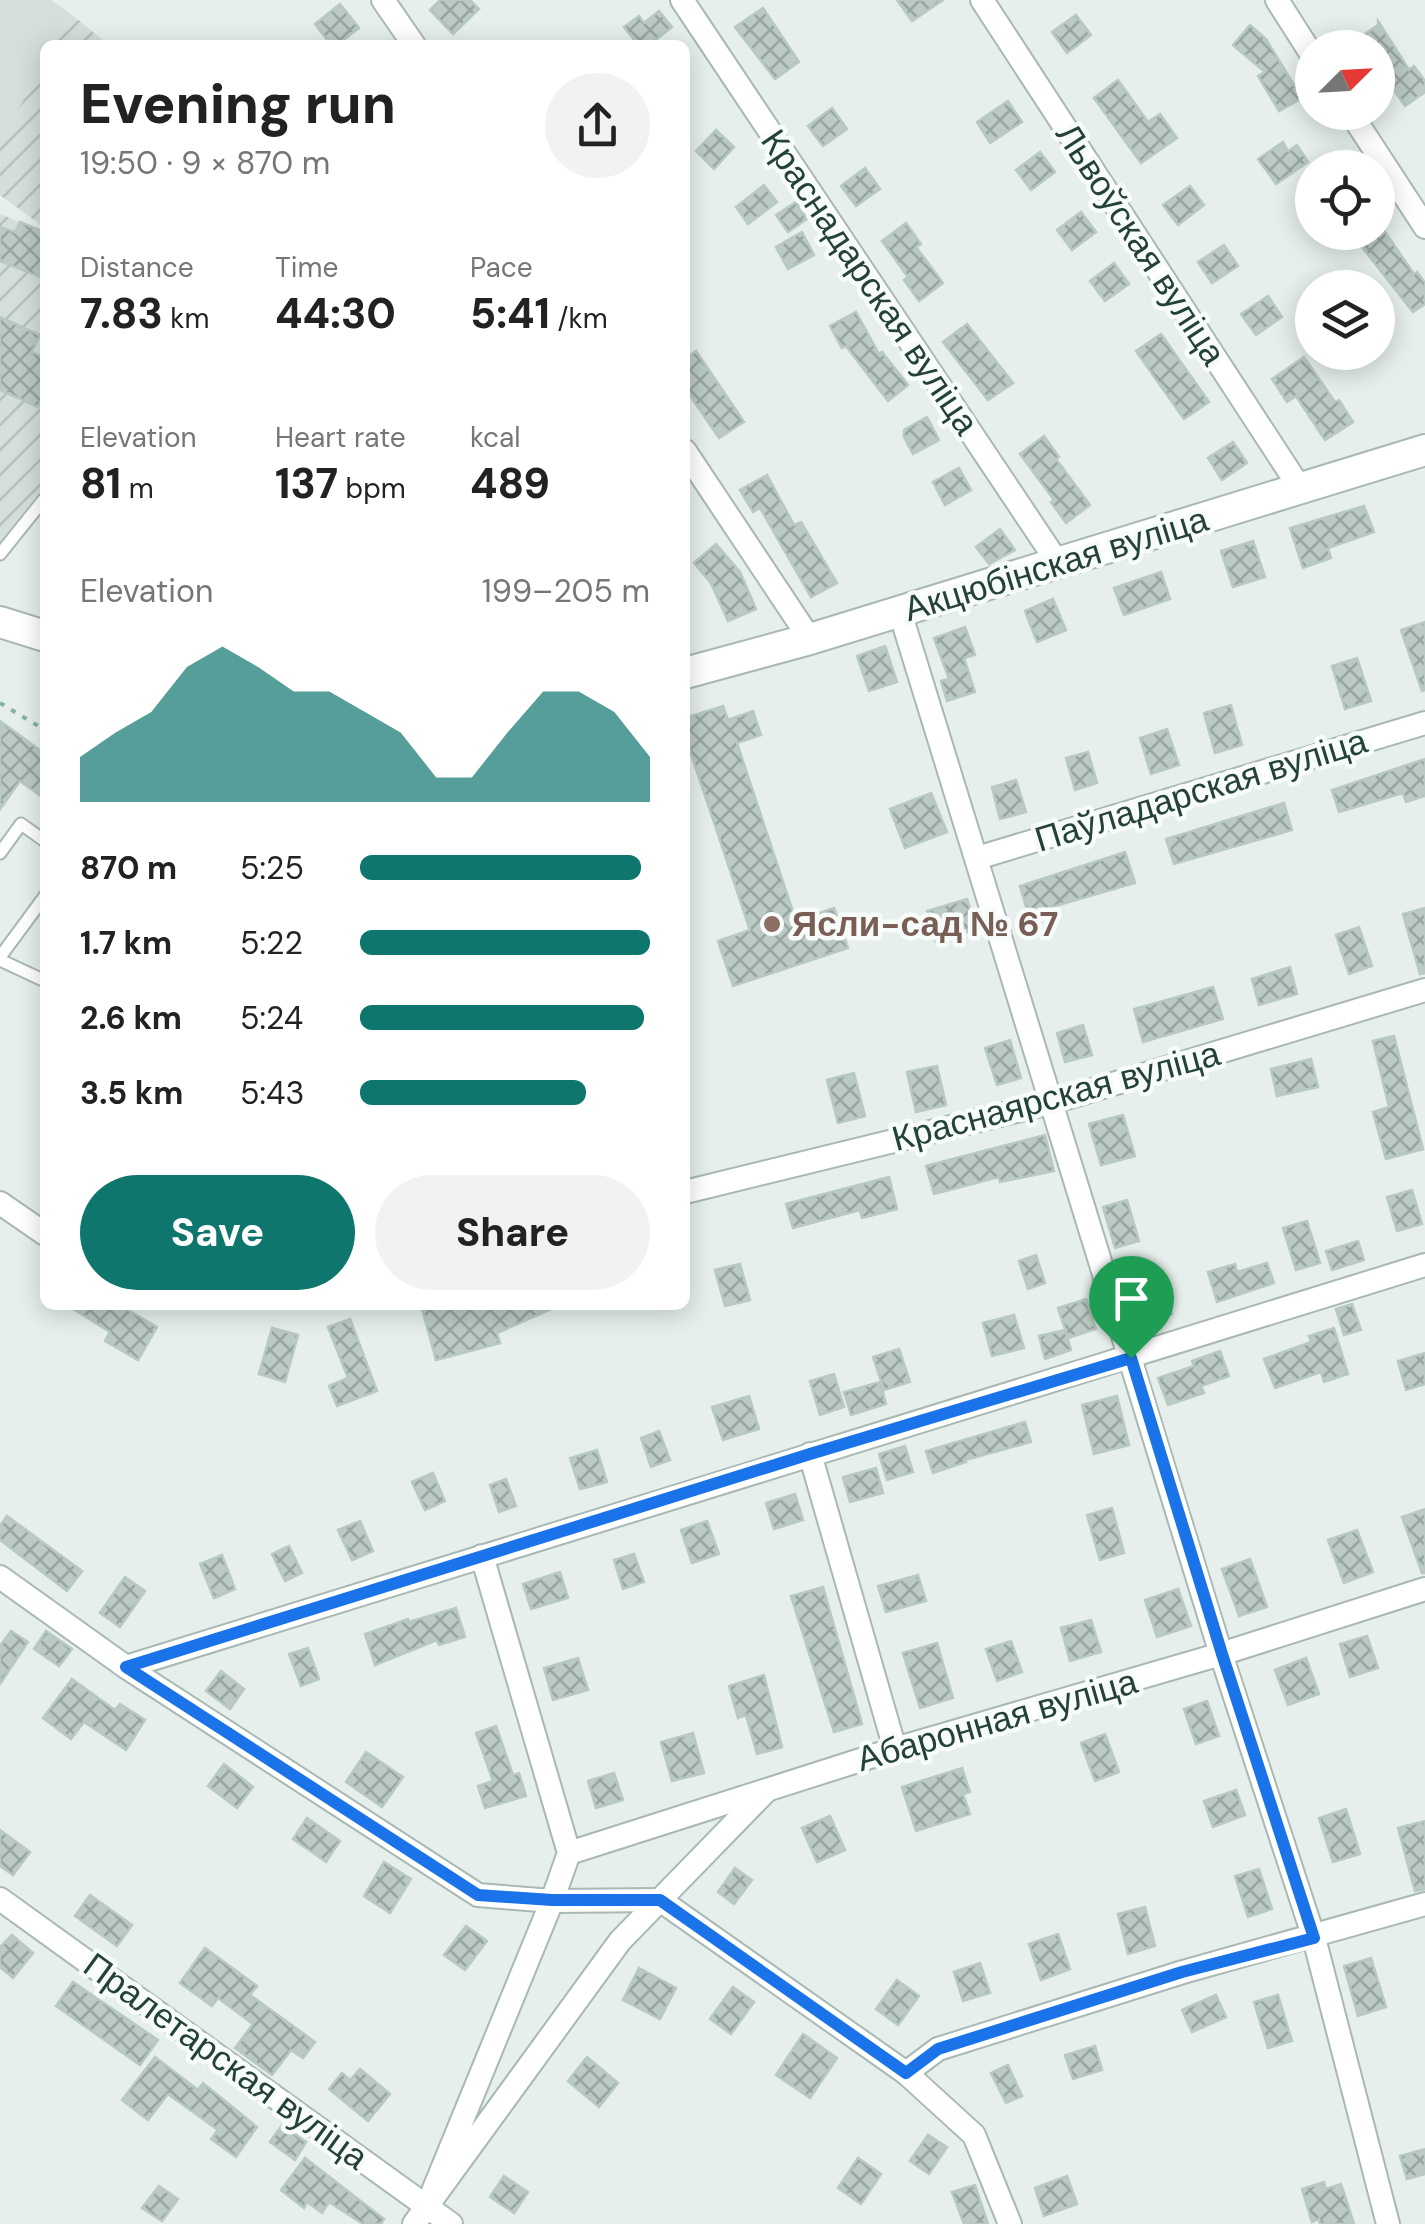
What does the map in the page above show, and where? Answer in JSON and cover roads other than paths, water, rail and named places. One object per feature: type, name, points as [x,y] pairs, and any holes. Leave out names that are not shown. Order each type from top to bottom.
[{"type":"street","points":[[383,0],[411,40]]},
{"type":"street","name":"Краснадарская вуліца","points":[[682,0],[1058,564]]},
{"type":"street","name":"Львоўская вуліца","points":[[982,0],[1300,488]]},
{"type":"street","points":[[1277,0],[1296,30]]},
{"type":"street","points":[[1362,130],[1425,228]]},
{"type":"street","name":"Акцюбінская вуліца","points":[[690,672],[900,612],[1425,450]]},
{"type":"street","points":[[690,458],[810,639]]},
{"type":"street","points":[[900,612],[1222,1654],[1314,1938],[1388,2224]]},
{"type":"street","points":[[0,622],[40,634]]},
{"type":"street","name":"Паўладарская вуліца","points":[[978,858],[1425,723]]},
{"type":"street","name":"Краснаярская вуліца","points":[[690,1191],[1053,1102],[1425,990]]},
{"type":"street","points":[[0,1203],[40,1231]]},
{"type":"street","points":[[126,1667],[1425,1265]]},
{"type":"street","points":[[810,1454],[894,1748]]},
{"type":"street","points":[[420,2215],[569,1853],[482,1556]]},
{"type":"street","points":[[0,1577],[126,1667],[478,1895],[660,1900],[906,2073],[974,2135],[1010,2224]]},
{"type":"street","name":"Абаронная вуліца","points":[[569,1853],[894,1748],[1222,1654],[1425,1589]]},
{"type":"street","points":[[420,2215],[620,1941],[768,1788]]},
{"type":"street","name":"Пралетарская вуліца","points":[[0,1899],[420,2215],[451,2224]]},
{"type":"street","points":[[906,2073],[938,2049],[1182,1972],[1425,1904]]},
{"type":"lane","points":[[0,554],[40,504]]},
{"type":"lane","points":[[0,853],[20,824],[40,838]]},
{"type":"lane","points":[[40,903],[0,959],[40,979]]},
{"type":"place","name":"Ясли-сад № 67","points":[[772,924]]}]
